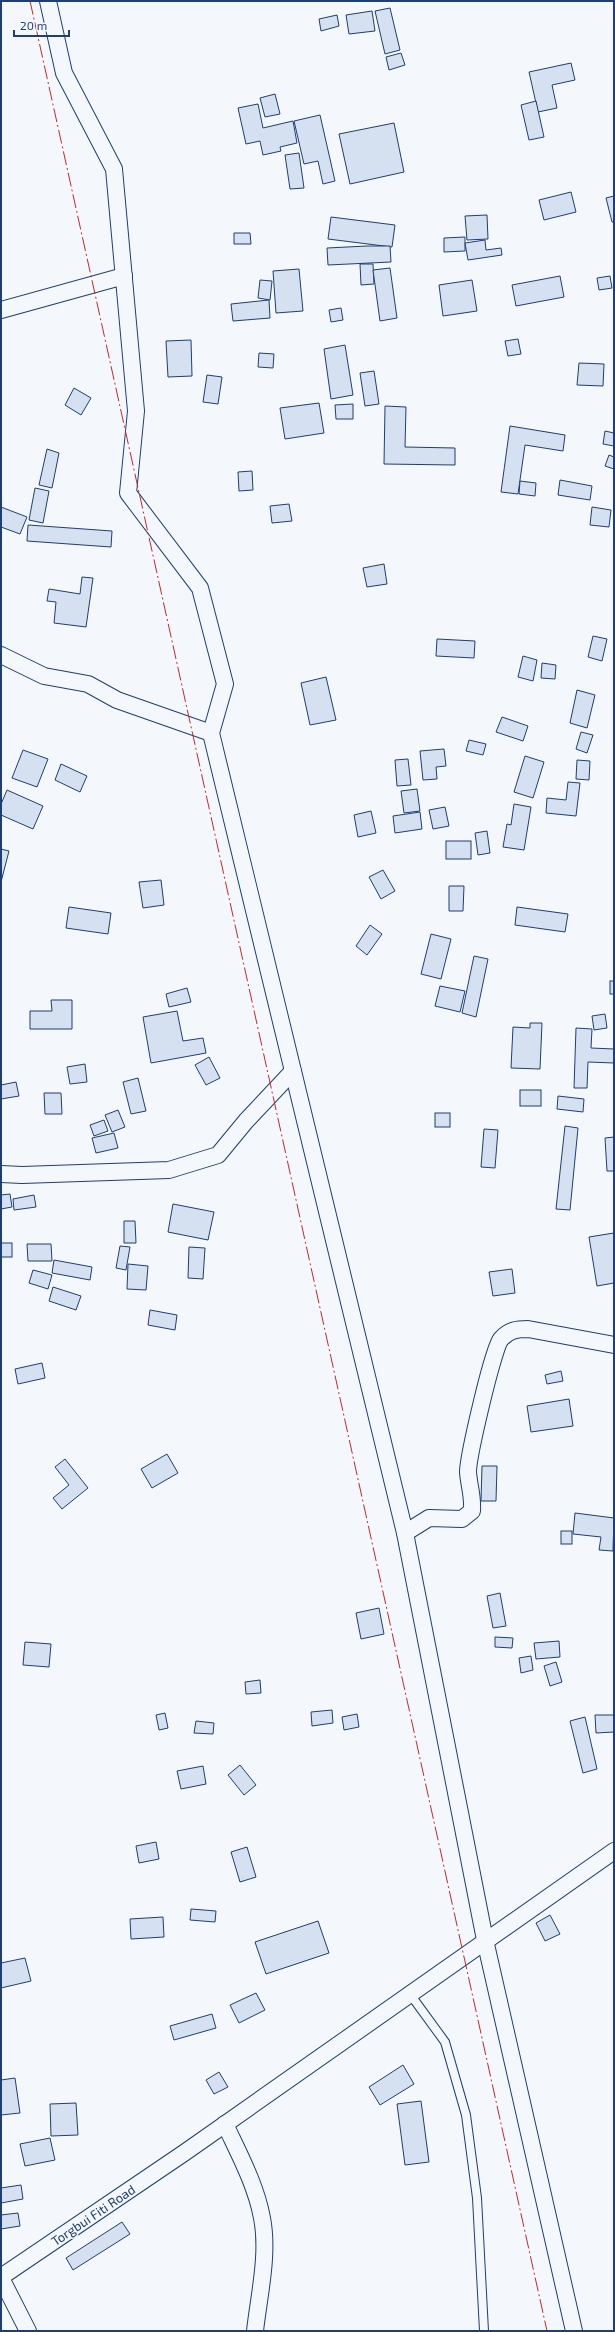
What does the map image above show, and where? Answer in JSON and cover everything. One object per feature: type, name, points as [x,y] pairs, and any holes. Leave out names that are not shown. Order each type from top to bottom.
[{"type":"street","points":[[48,1],[64,73],[114,169],[136,411],[128,493],[200,588],[225,684],[211,733],[405,1533],[485,1940],[574,2331]]},
{"type":"street","points":[[1,310],[124,276]]},
{"type":"street","points":[[1,655],[44,676],[88,684],[117,700],[211,733]]},
{"type":"street","points":[[1,1174],[22,1175],[169,1170],[218,1155],[246,1121],[293,1071]]},
{"type":"street","points":[[405,1533],[429,1518],[462,1519],[472,1511],[473,1495],[468,1472],[477,1419],[500,1339],[514,1329],[528,1329],[614,1345]]},
{"type":"street","name":"Torgbui Fiti Road","points":[[1,2277],[184,2153],[485,1940],[614,1851]]},
{"type":"street","points":[[225,2124],[252,2184],[262,2219],[264,2252],[255,2331]]},
{"type":"street","points":[[1,2277],[28,2331]]},
{"type":"lane","points":[[410,1994],[445,2042],[466,2115],[477,2198],[484,2331]]},
{"type":"building","points":[[390,8],[400,50],[385,54],[375,11]]},
{"type":"building","points":[[372,11],[375,31],[349,34],[346,15]]},
{"type":"building","points":[[337,15],[339,26],[321,31],[319,19]]},
{"type":"building","points":[[401,53],[405,65],[389,70],[386,57]]},
{"type":"building","points":[[571,63],[575,80],[552,85],[557,108],[538,112],[529,72]]},
{"type":"building","points":[[275,94],[280,114],[265,117],[260,98]]},
{"type":"building","points":[[536,101],[544,137],[529,140],[521,105]]},
{"type":"building","points":[[258,104],[263,128],[293,121],[297,143],[280,147],[281,151],[263,155],[260,141],[246,144],[238,108]]},
{"type":"building","points":[[320,115],[335,181],[323,184],[318,161],[304,164],[294,121]]},
{"type":"building","points":[[394,123],[404,172],[350,184],[339,134]]},
{"type":"building","points":[[299,153],[304,188],[290,189],[285,155]]},
{"type":"building","points":[[571,192],[576,212],[544,220],[539,200]]},
{"type":"building","points":[[614,196],[614,222],[612,222],[606,198]]},
{"type":"building","points":[[487,215],[488,239],[467,240],[465,216]]},
{"type":"building","points":[[331,217],[395,225],[392,247],[328,239]]},
{"type":"building","points":[[234,233],[250,233],[251,244],[234,244]]},
{"type":"building","points":[[465,237],[465,251],[444,252],[444,238]]},
{"type":"building","points":[[485,240],[486,250],[501,248],[502,255],[468,260],[465,243]]},
{"type":"building","points":[[390,246],[391,262],[328,265],[327,248]]},
{"type":"building","points":[[360,264],[373,264],[374,284],[361,285]]},
{"type":"building","points":[[390,268],[397,318],[380,321],[373,270]]},
{"type":"building","points":[[299,269],[303,311],[276,313],[273,271]]},
{"type":"building","points":[[560,276],[564,297],[516,306],[512,285]]},
{"type":"building","points":[[610,276],[612,288],[599,290],[597,278]]},
{"type":"building","points":[[260,280],[272,281],[270,300],[258,298]]},
{"type":"building","points":[[472,280],[477,311],[443,316],[439,285]]},
{"type":"building","points":[[269,300],[270,318],[233,321],[231,304]]},
{"type":"building","points":[[341,308],[343,320],[331,322],[329,310]]},
{"type":"building","points":[[518,339],[521,354],[508,356],[505,341]]},
{"type":"building","points":[[191,340],[192,376],[168,377],[166,341]]},
{"type":"building","points":[[345,345],[353,395],[331,399],[324,349]]},
{"type":"building","points":[[259,353],[274,354],[273,368],[258,367]]},
{"type":"building","points":[[579,363],[604,364],[603,386],[577,385]]},
{"type":"building","points":[[374,371],[379,404],[365,406],[360,373]]},
{"type":"building","points":[[207,375],[222,377],[218,404],[203,402]]},
{"type":"building","points":[[74,388],[91,398],[81,415],[65,405]]},
{"type":"building","points":[[319,403],[324,433],[285,439],[280,408]]},
{"type":"building","points":[[353,404],[353,419],[336,419],[335,405]]},
{"type":"building","points":[[385,406],[406,407],[405,447],[455,448],[455,465],[384,464]]},
{"type":"building","points":[[510,426],[565,435],[563,451],[525,445],[518,494],[501,492]]},
{"type":"building","points":[[605,431],[614,433],[614,446],[603,444]]},
{"type":"building","points":[[47,449],[59,453],[52,488],[39,485]]},
{"type":"building","points":[[609,455],[614,457],[614,469],[605,466]]},
{"type":"building","points":[[252,471],[253,490],[239,491],[238,472]]},
{"type":"building","points":[[560,480],[592,486],[590,500],[558,495]]},
{"type":"building","points":[[520,481],[536,483],[535,496],[519,494]]},
{"type":"building","points":[[35,488],[49,491],[43,523],[29,520]]},
{"type":"building","points":[[289,504],[292,521],[272,523],[270,506]]},
{"type":"building","points":[[1,507],[27,517],[20,534],[1,527]]},
{"type":"building","points":[[592,507],[611,510],[609,527],[590,525]]},
{"type":"building","points":[[28,525],[112,531],[111,547],[27,541]]},
{"type":"building","points":[[384,564],[387,584],[367,587],[363,568]]},
{"type":"building","points":[[82,577],[93,578],[86,627],[54,623],[56,602],[47,601],[49,589],[80,594]]},
{"type":"building","points":[[593,636],[607,639],[602,661],[588,657]]},
{"type":"building","points":[[437,639],[475,641],[474,658],[436,656]]},
{"type":"building","points":[[523,656],[537,660],[533,681],[518,677]]},
{"type":"building","points":[[542,663],[556,665],[555,679],[541,678]]},
{"type":"building","points":[[326,677],[336,720],[310,725],[301,683]]},
{"type":"building","points":[[577,690],[595,695],[587,728],[570,723]]},
{"type":"building","points":[[502,717],[528,726],[523,741],[496,732]]},
{"type":"building","points":[[581,732],[593,735],[587,753],[576,749]]},
{"type":"building","points":[[469,740],[486,744],[483,755],[466,751]]},
{"type":"building","points":[[444,749],[446,766],[436,767],[437,779],[423,780],[420,751]]},
{"type":"building","points":[[23,750],[48,759],[37,787],[12,778]]},
{"type":"building","points":[[525,756],[544,762],[533,798],[514,792]]},
{"type":"building","points":[[408,759],[411,785],[397,786],[395,760]]},
{"type":"building","points":[[577,760],[590,761],[589,780],[576,779]]},
{"type":"building","points":[[61,764],[87,776],[80,792],[55,780]]},
{"type":"building","points":[[568,782],[580,783],[576,816],[546,813],[547,798],[566,800]]},
{"type":"building","points":[[417,789],[420,811],[404,813],[401,791]]},
{"type":"building","points":[[7,790],[43,806],[33,829],[1,815],[1,804]]},
{"type":"building","points":[[514,804],[531,807],[524,850],[503,847],[507,824],[511,825]]},
{"type":"building","points":[[445,807],[449,826],[433,829],[429,810]]},
{"type":"building","points":[[371,811],[376,833],[358,837],[354,815]]},
{"type":"building","points":[[420,812],[422,829],[395,833],[393,816]]},
{"type":"building","points":[[487,831],[490,853],[478,855],[475,833]]},
{"type":"building","points":[[446,841],[471,841],[471,859],[446,859]]},
{"type":"building","points":[[1,849],[9,851],[1,882]]},
{"type":"building","points":[[383,870],[395,891],[381,899],[369,877]]},
{"type":"building","points":[[161,880],[164,905],[143,908],[139,882]]},
{"type":"building","points":[[449,886],[464,886],[463,911],[449,911]]},
{"type":"building","points":[[69,907],[111,913],[108,934],[66,928]]},
{"type":"building","points":[[517,907],[568,914],[565,932],[515,925]]},
{"type":"building","points":[[370,925],[382,934],[367,955],[356,946]]},
{"type":"building","points":[[431,934],[451,939],[441,979],[421,974]]},
{"type":"building","points":[[474,956],[488,959],[476,1017],[462,1013]]},
{"type":"building","points":[[610,981],[614,981],[614,994],[610,994]]},
{"type":"building","points":[[440,986],[465,991],[460,1012],[435,1006]]},
{"type":"building","points":[[187,988],[191,1002],[169,1007],[166,994]]},
{"type":"building","points":[[51,1000],[72,1000],[72,1029],[30,1029],[30,1011],[52,1011]]},
{"type":"building","points":[[177,1011],[183,1041],[203,1038],[206,1053],[151,1063],[143,1017]]},
{"type":"building","points":[[605,1014],[607,1028],[594,1030],[592,1016]]},
{"type":"building","points":[[530,1023],[542,1023],[540,1069],[511,1068],[513,1027],[530,1028]]},
{"type":"building","points":[[576,1028],[592,1029],[591,1048],[614,1049],[614,1063],[588,1062],[587,1088],[574,1088]]},
{"type":"building","points":[[209,1057],[220,1078],[206,1085],[195,1065]]},
{"type":"building","points":[[85,1064],[87,1082],[70,1084],[67,1067]]},
{"type":"building","points":[[138,1078],[146,1111],[131,1114],[123,1082]]},
{"type":"building","points":[[16,1082],[19,1096],[1,1099],[1,1085]]},
{"type":"building","points":[[520,1090],[541,1090],[541,1106],[520,1106]]},
{"type":"building","points":[[44,1093],[61,1093],[62,1114],[45,1114]]},
{"type":"building","points":[[558,1096],[584,1099],[583,1112],[557,1109]]},
{"type":"building","points":[[118,1110],[125,1127],[112,1132],[105,1115]]},
{"type":"building","points":[[435,1113],[450,1113],[450,1127],[435,1127]]},
{"type":"building","points":[[104,1120],[108,1131],[94,1136],[90,1125]]},
{"type":"building","points":[[565,1126],[578,1128],[570,1210],[556,1209]]},
{"type":"building","points":[[484,1129],[498,1130],[495,1168],[481,1167]]},
{"type":"building","points":[[114,1133],[118,1148],[96,1153],[92,1138]]},
{"type":"building","points":[[614,1137],[614,1171],[607,1171],[605,1138]]},
{"type":"building","points":[[10,1194],[12,1207],[1,1209],[1,1195]]},
{"type":"building","points":[[34,1195],[36,1207],[14,1210],[13,1199]]},
{"type":"building","points":[[173,1204],[214,1212],[208,1240],[168,1232]]},
{"type":"building","points":[[124,1221],[135,1221],[136,1243],[124,1243]]},
{"type":"building","points":[[614,1233],[614,1283],[597,1286],[589,1237]]},
{"type":"building","points":[[1,1243],[12,1243],[12,1257],[1,1257]]},
{"type":"building","points":[[27,1244],[51,1244],[52,1261],[28,1261]]},
{"type":"building","points":[[120,1246],[130,1247],[126,1270],[116,1268]]},
{"type":"building","points":[[189,1247],[205,1248],[203,1279],[188,1278]]},
{"type":"building","points":[[54,1260],[92,1267],[90,1280],[52,1273]]},
{"type":"building","points":[[128,1264],[148,1266],[146,1290],[127,1289]]},
{"type":"building","points":[[512,1269],[515,1293],[493,1296],[489,1272]]},
{"type":"building","points":[[33,1270],[52,1275],[48,1289],[29,1283]]},
{"type":"building","points":[[53,1287],[81,1296],[76,1310],[49,1301]]},
{"type":"building","points":[[150,1310],[177,1315],[175,1330],[148,1325]]},
{"type":"building","points":[[42,1363],[45,1378],[18,1384],[15,1369]]},
{"type":"building","points":[[561,1371],[563,1381],[547,1384],[545,1375]]},
{"type":"building","points":[[569,1399],[573,1426],[531,1432],[527,1406]]},
{"type":"building","points":[[167,1454],[178,1473],[152,1488],[141,1469]]},
{"type":"building","points":[[65,1459],[88,1488],[62,1509],[53,1498],[69,1485],[55,1467]]},
{"type":"building","points":[[482,1466],[497,1466],[496,1501],[481,1501]]},
{"type":"building","points":[[575,1513],[614,1518],[613,1551],[599,1550],[601,1537],[573,1534]]},
{"type":"building","points":[[561,1531],[572,1531],[572,1544],[561,1544]]},
{"type":"building","points":[[500,1593],[506,1626],[493,1628],[487,1596]]},
{"type":"building","points":[[379,1608],[384,1634],[361,1639],[356,1613]]},
{"type":"building","points":[[495,1637],[513,1638],[512,1648],[495,1647]]},
{"type":"building","points":[[559,1641],[560,1657],[536,1659],[534,1643]]},
{"type":"building","points":[[25,1642],[51,1644],[49,1667],[23,1665]]},
{"type":"building","points":[[531,1656],[533,1670],[521,1673],[519,1658]]},
{"type":"building","points":[[556,1662],[562,1682],[550,1686],[544,1666]]},
{"type":"building","points":[[260,1680],[261,1693],[246,1694],[245,1682]]},
{"type":"building","points":[[332,1710],[333,1723],[312,1726],[311,1712]]},
{"type":"building","points":[[165,1713],[168,1728],[159,1730],[156,1715]]},
{"type":"building","points":[[357,1714],[359,1727],[344,1730],[342,1717]]},
{"type":"building","points":[[595,1715],[614,1715],[614,1732],[596,1733]]},
{"type":"building","points":[[585,1717],[597,1769],[583,1773],[570,1721]]},
{"type":"building","points":[[196,1721],[214,1723],[213,1734],[194,1733]]},
{"type":"building","points":[[240,1765],[256,1785],[244,1795],[228,1775]]},
{"type":"building","points":[[203,1766],[206,1784],[181,1789],[177,1771]]},
{"type":"building","points":[[156,1842],[159,1859],[139,1863],[136,1846]]},
{"type":"building","points":[[247,1847],[256,1877],[240,1882],[231,1852]]},
{"type":"building","points":[[191,1909],[216,1911],[215,1922],[190,1920]]},
{"type":"building","points":[[550,1915],[560,1934],[545,1941],[536,1923]]},
{"type":"building","points":[[163,1917],[164,1937],[131,1939],[130,1919]]},
{"type":"building","points":[[318,1921],[329,1953],[266,1974],[255,1942]]},
{"type":"building","points":[[25,1958],[31,1981],[1,1988],[1,1963]]},
{"type":"building","points":[[256,1993],[265,2010],[239,2023],[230,2005]]},
{"type":"building","points":[[212,2014],[216,2028],[174,2040],[170,2026]]},
{"type":"building","points":[[403,2065],[414,2084],[380,2105],[369,2087]]},
{"type":"building","points":[[219,2072],[228,2087],[214,2094],[206,2080]]},
{"type":"building","points":[[15,2078],[20,2113],[1,2115],[1,2080]]},
{"type":"building","points":[[421,2101],[429,2162],[405,2165],[397,2104]]},
{"type":"building","points":[[76,2103],[78,2135],[51,2136],[50,2104]]},
{"type":"building","points":[[50,2138],[55,2160],[25,2166],[20,2144]]},
{"type":"building","points":[[21,2185],[23,2199],[1,2203],[1,2188]]},
{"type":"building","points":[[18,2213],[20,2226],[1,2229],[1,2215]]},
{"type":"building","points":[[122,2222],[130,2234],[73,2270],[66,2258]]},
{"type":"power","points":[[30,1],[547,2331]]}]
